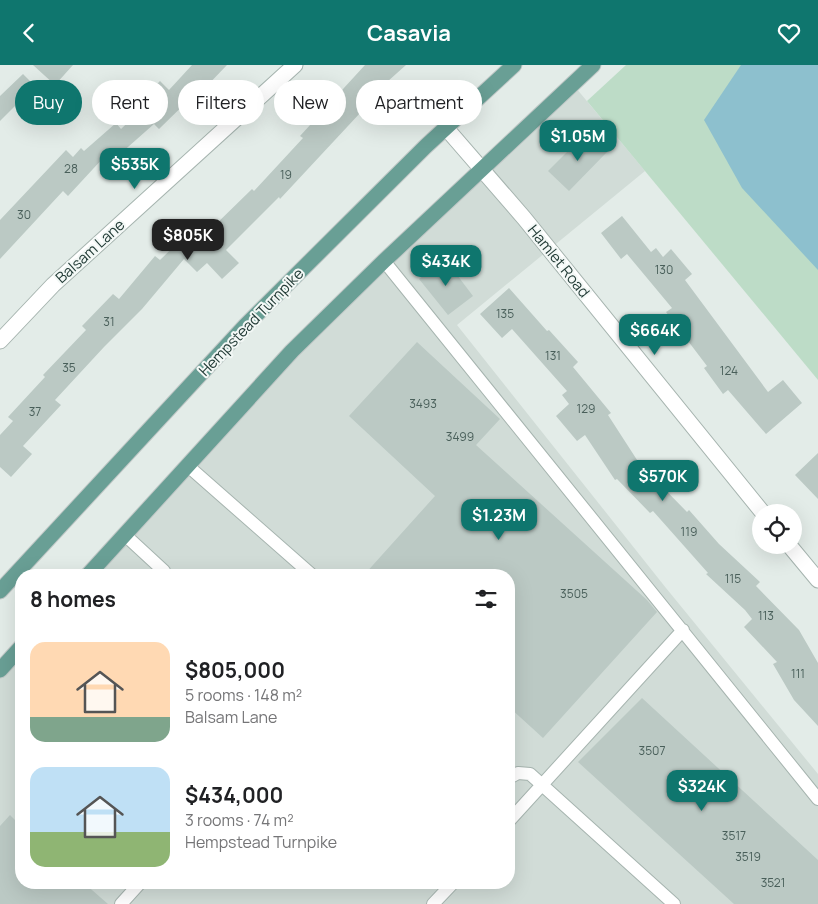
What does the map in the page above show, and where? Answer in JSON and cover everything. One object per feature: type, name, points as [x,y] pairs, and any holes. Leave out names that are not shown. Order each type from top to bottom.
[{"type":"main road","name":"Hempstead Turnpike","points":[[20,569],[245,326],[426,146],[514,65]]},
{"type":"main road","points":[[94,569],[292,351],[384,261],[593,65]]},
{"type":"main road","name":"Hempstead Turnpike","points":[[0,591],[15,575]]},
{"type":"main road","points":[[0,670],[15,654]]},
{"type":"street","name":"Balsam Lane","points":[[0,341],[53,285],[295,65]]},
{"type":"street","name":"Hamlet Road","points":[[446,128],[524,218],[756,504]]},
{"type":"street","points":[[797,554],[816,575]]},
{"type":"lane","points":[[384,261],[818,799]]},
{"type":"lane","points":[[188,466],[305,569]]},
{"type":"lane","points":[[125,535],[162,569]]},
{"type":"lane","points":[[515,814],[683,630]]},
{"type":"lane","points":[[515,775],[518,773],[530,774],[543,784],[674,904]]},
{"type":"lane","points":[[121,904],[135,889]]},
{"type":"lane","points":[[433,904],[447,889]]},
{"type":"shaded area","points":[[576,88],[645,171],[457,325],[666,588],[818,774],[818,904],[0,904],[0,676],[15,660],[15,889],[515,889],[515,569],[100,569],[384,261]]},
{"type":"green space","points":[[626,65],[818,65],[818,380],[587,101]]},
{"type":"water","points":[[741,65],[818,65],[818,270],[742,188],[704,120]]},
{"type":"building","points":[[33,65],[73,65],[60,80],[50,80]]},
{"type":"building","points":[[192,65],[227,65],[213,80],[178,80]]},
{"type":"building","points":[[365,65],[406,65],[389,80],[356,80],[356,117],[280,199],[279,197],[226,250],[239,263],[222,279],[207,263],[197,272],[184,259],[142,309],[55,400],[61,405],[23,446],[32,454],[11,477],[0,467],[0,435],[13,421],[8,417],[45,377],[43,375],[86,330],[82,326],[113,294],[119,299],[155,256],[160,260],[202,219],[211,229],[252,189],[254,191],[303,138],[300,136],[310,125],[346,125],[346,86]]},
{"type":"building","points":[[23,74],[29,80],[17,80]]},
{"type":"building","points":[[178,80],[178,110],[168,120],[168,89]]},
{"type":"building","points":[[15,82],[15,106],[0,121],[0,96]]},
{"type":"building","points":[[114,125],[118,125],[121,129],[125,125],[153,125],[111,162],[105,156],[68,196],[63,191],[0,259],[0,220],[66,150],[73,157],[81,148],[84,151]]},
{"type":"building","points":[[155,125],[163,125],[159,129]]},
{"type":"building","points":[[587,132],[607,152],[569,191],[548,171]]},
{"type":"building","points":[[622,216],[651,252],[656,248],[663,257],[671,249],[692,274],[685,280],[768,392],[783,380],[802,403],[766,434],[728,390],[723,394],[704,368],[707,366],[666,312],[672,308],[627,254],[621,259],[601,233]]},
{"type":"building","points":[[445,259],[473,296],[448,315],[419,279]]},
{"type":"building","points":[[509,288],[547,331],[549,330],[578,362],[573,367],[611,413],[608,415],[639,463],[687,512],[689,510],[719,544],[760,582],[756,586],[799,630],[818,663],[818,726],[794,700],[773,664],[777,662],[744,627],[752,619],[745,610],[706,574],[708,573],[653,511],[650,513],[617,479],[615,480],[585,435],[577,441],[556,416],[569,404],[562,395],[567,391],[512,329],[502,338],[480,314]]},
{"type":"building","points":[[417,342],[500,419],[476,445],[647,600],[657,612],[543,738],[515,712],[515,569],[369,569],[435,496],[349,416]]},
{"type":"building","points":[[818,453],[818,499],[795,475]]},
{"type":"building","points":[[642,698],[818,860],[818,904],[734,904],[578,762]]},
{"type":"building","points":[[10,815],[15,820],[15,889],[91,889],[108,904],[0,904],[0,826]]}]
